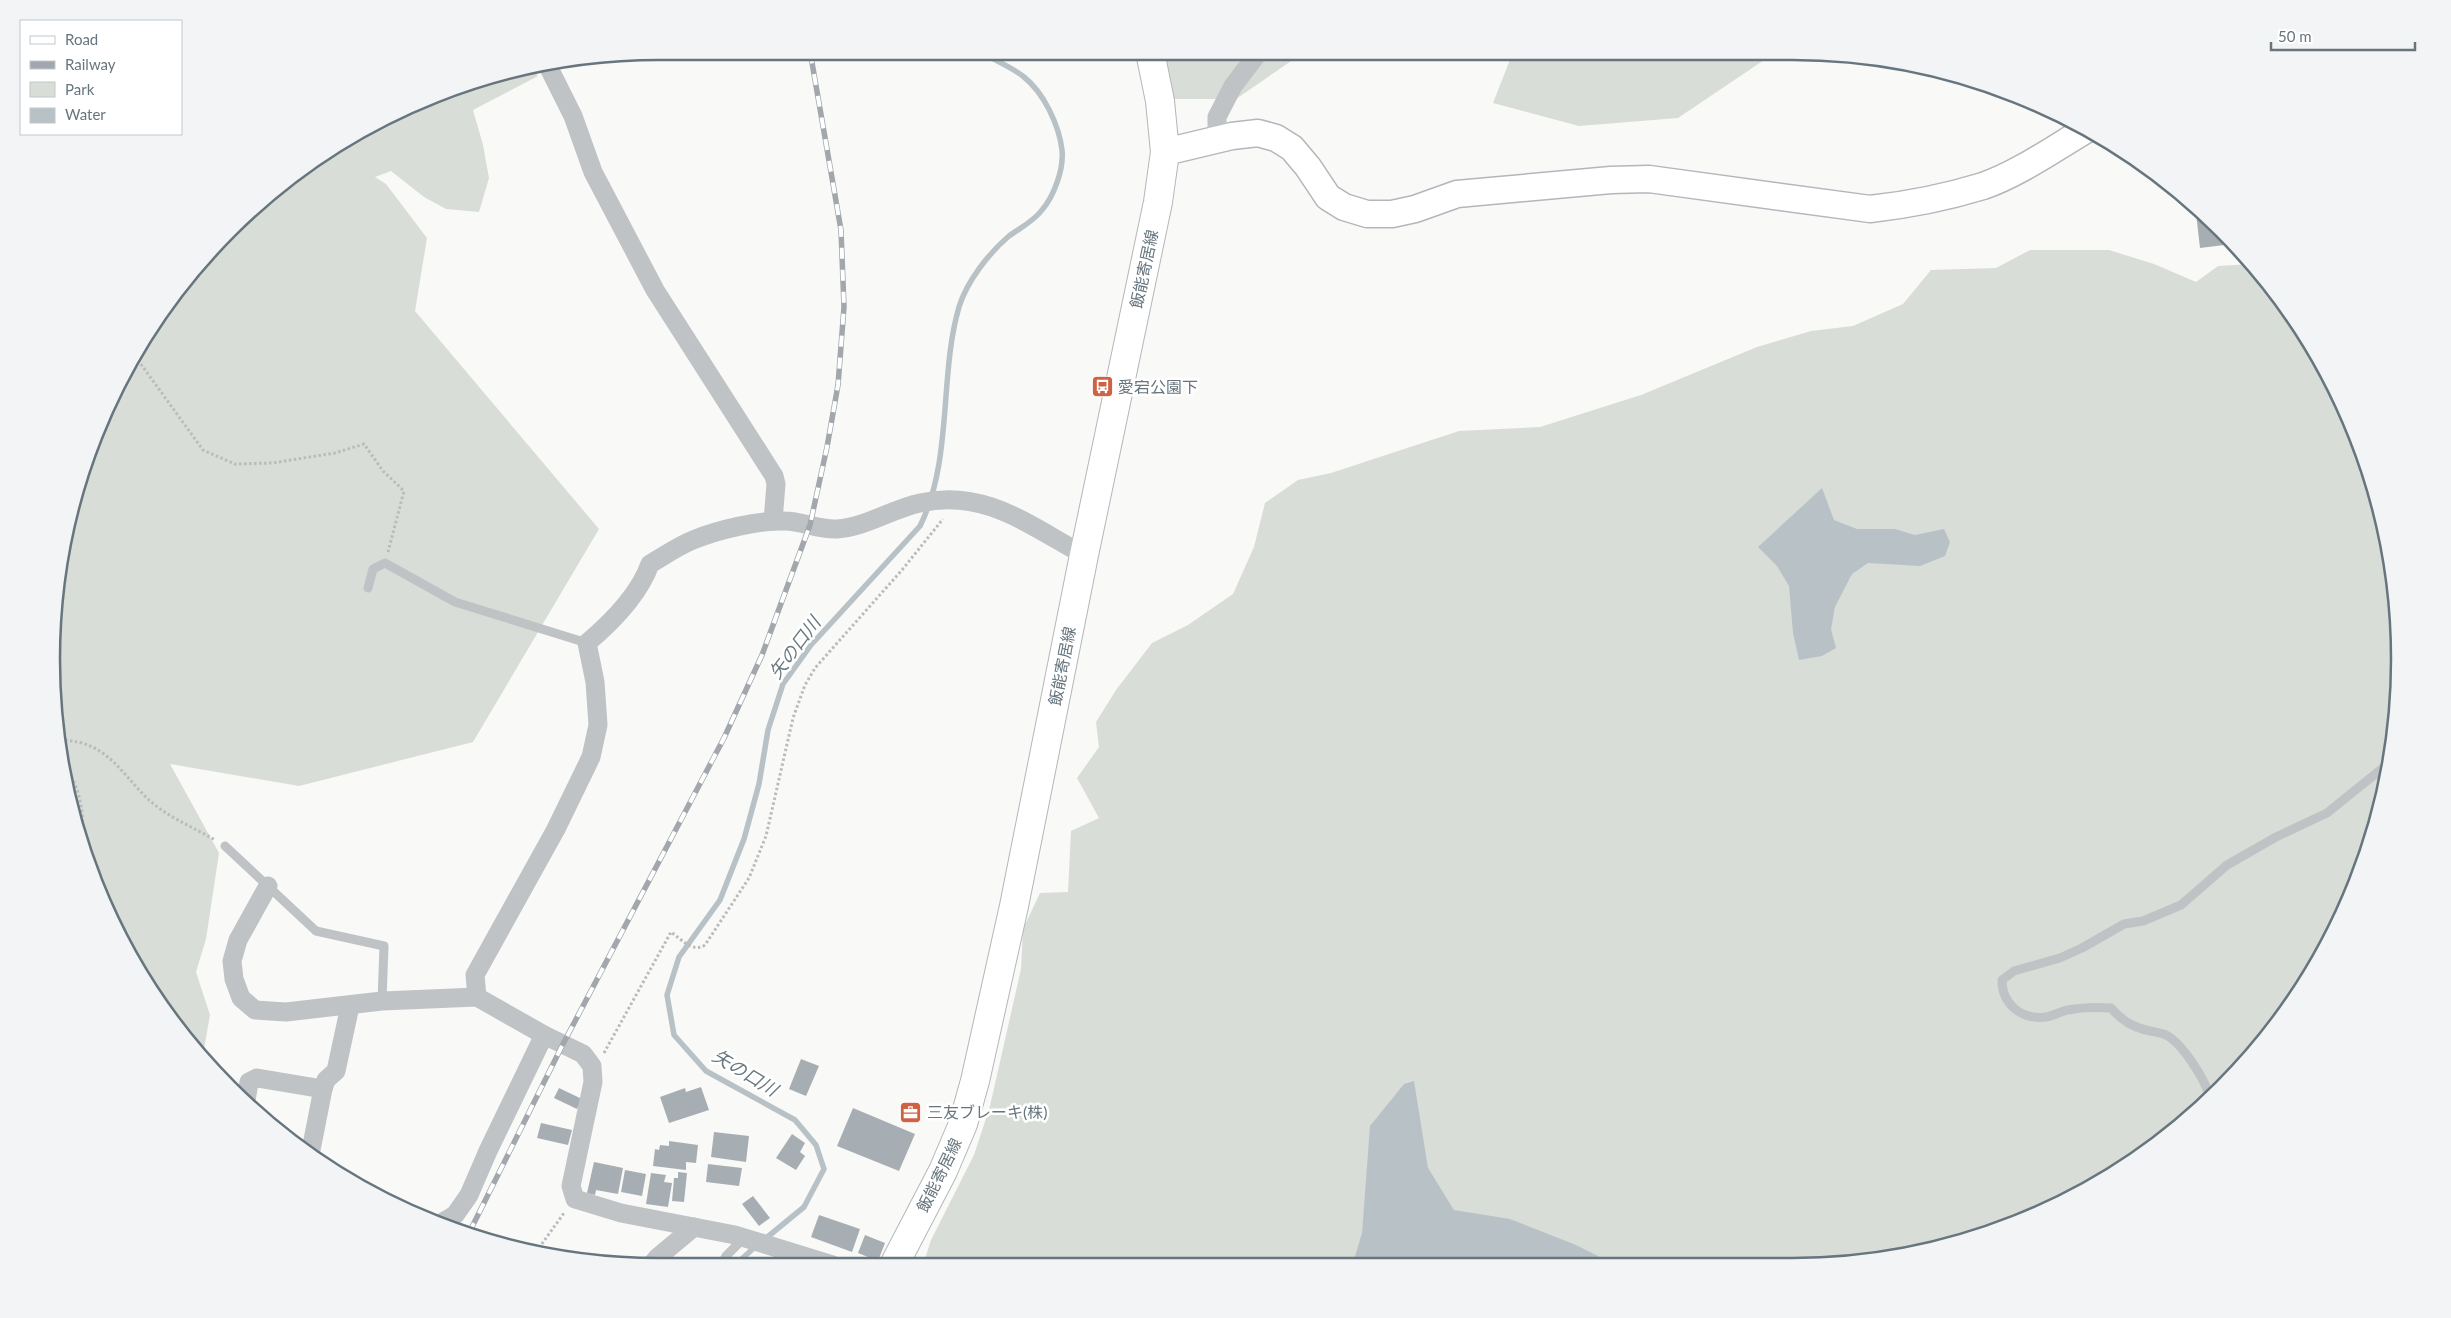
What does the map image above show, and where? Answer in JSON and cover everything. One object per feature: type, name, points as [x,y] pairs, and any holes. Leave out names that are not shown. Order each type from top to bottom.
[{"type":"main road","name":"飯能寄居線","points":[[898,1258],[943,1171],[963,1124],[1014,906],[1084,555],[1148,257],[1165,152],[1160,101],[1152,60]]},
{"type":"street","points":[[1217,138],[1217,117],[1233,86],[1253,60]]},
{"type":"street","points":[[550,71],[573,116],[593,172],[655,290],[774,476],[773,521]]},
{"type":"street","points":[[1165,152],[1217,138],[1258,133],[1276,138],[1292,148],[1308,167],[1328,197],[1344,207],[1367,214],[1392,214],[1415,209],[1457,194],[1611,180],[1649,179],[1870,209],[1902,205],[1983,186],[2045,154],[2079,134]]},
{"type":"street","points":[[476,997],[474,975],[556,829],[591,757],[598,725],[594,682],[587,643],[618,614],[644,580],[650,564],[692,540],[773,521],[788,521],[838,529],[863,523],[920,503],[950,499],[995,506],[1084,555]]},
{"type":"street","points":[[268,886],[238,940],[232,961],[234,979],[241,998],[256,1010],[286,1012],[382,1001],[476,997],[544,1036],[583,1054],[592,1066],[593,1082],[571,1186],[575,1199],[621,1213],[746,1239],[810,1258]]},
{"type":"street","points":[[312,1147],[323,1089],[326,1080],[336,1071],[350,1006]]},
{"type":"street","points":[[448,1219],[455,1215],[469,1195],[488,1151],[544,1036]]},
{"type":"street","points":[[247,1094],[250,1082],[257,1078],[323,1089]]},
{"type":"street","points":[[657,1258],[694,1227]]},
{"type":"lane","points":[[368,588],[373,569],[385,563],[455,602],[587,643]]},
{"type":"lane","points":[[2207,1091],[2200,1073],[2166,1035],[2132,1027],[2111,1008],[2066,1010],[2046,1017],[2031,1016],[2018,1012],[2008,1003],[2002,992],[2002,980],[2014,971],[2060,958],[2082,948],[2124,924],[2143,921],[2180,905],[2227,865],[2276,837],[2327,813],[2380,770]]},
{"type":"lane","points":[[225,846],[316,931],[384,946],[382,1001]]},
{"type":"lane","points":[[725,1258],[746,1239]]},
{"type":"path","points":[[139,361],[157,383],[174,413],[203,450],[235,464],[272,463],[335,453],[364,444],[384,471],[404,491],[385,563]]},
{"type":"path","points":[[593,1073],[671,932],[692,948],[701,948],[705,945],[749,878],[766,836],[793,718],[804,685],[815,668],[937,530],[950,499]]},
{"type":"path","points":[[66,740],[76,741],[105,753],[154,804],[225,846]]},
{"type":"path","points":[[72,777],[82,808],[84,826]]},
{"type":"path","points":[[541,1246],[575,1199]]},
{"type":"green space","points":[[1164,60],[1293,60],[1236,99],[1169,99]]},
{"type":"green space","points":[[1510,60],[1764,60],[1678,118],[1579,126],[1493,103]]},
{"type":"green space","points":[[536,73],[538,76],[473,110],[483,145],[489,178],[479,212],[446,209],[424,197],[391,171],[375,177],[386,184],[427,238],[415,311],[599,529],[473,742],[299,786],[170,764],[219,853],[206,939],[196,972],[210,1015],[204,1048],[184,1024],[140,959],[106,888],[80,814],[65,737],[61,698],[61,620],[72,542],[80,504],[92,466],[122,394],[140,359],[161,326],[209,264],[235,235],[264,209],[326,161],[359,140],[394,122],[466,92],[504,80]]},
{"type":"green space","points":[[2030,250],[2109,250],[2154,264],[2196,282],[2218,266],[2242,265],[2290,326],[2311,360],[2345,430],[2371,504],[2386,581],[2391,659],[2386,737],[2371,814],[2345,888],[2311,959],[2267,1024],[2216,1083],[2157,1134],[2125,1157],[2092,1178],[2057,1196],[1985,1226],[1947,1238],[1870,1253],[1792,1258],[925,1258],[931,1240],[974,1155],[990,1106],[1021,969],[1023,929],[1040,893],[1068,892],[1071,831],[1099,818],[1077,778],[1099,747],[1096,722],[1116,690],[1152,643],[1188,625],[1233,594],[1254,547],[1265,503],[1298,480],[1331,473],[1459,431],[1540,427],[1641,395],[1757,347],[1811,331],[1853,326],[1903,304],[1931,270],[1996,268]]},
{"type":"water","points":[[1822,488],[1834,520],[1857,529],[1895,529],[1915,535],[1944,529],[1950,542],[1945,556],[1920,566],[1868,563],[1852,574],[1835,607],[1831,629],[1836,648],[1822,656],[1799,660],[1793,633],[1789,586],[1777,566],[1758,547]]},
{"type":"water","points":[[1414,1081],[1428,1168],[1454,1210],[1510,1219],[1576,1245],[1602,1258],[1354,1258],[1362,1233],[1370,1126],[1404,1084]]},
{"type":"building","points":[[2197,218],[2225,245],[2200,248]]},
{"type":"building","points":[[801,1059],[819,1066],[806,1096],[789,1089]]},
{"type":"building","points":[[701,1087],[709,1110],[669,1123],[660,1097],[685,1088],[686,1092]]},
{"type":"building","points":[[559,1088],[582,1099],[577,1109],[554,1098]]},
{"type":"building","points":[[853,1108],[915,1134],[899,1171],[837,1146]]},
{"type":"building","points":[[541,1123],[572,1130],[568,1145],[537,1138]]},
{"type":"building","points":[[714,1132],[749,1136],[746,1162],[711,1157]]},
{"type":"building","points":[[792,1134],[805,1143],[800,1152],[805,1156],[796,1170],[776,1158]]},
{"type":"building","points":[[669,1141],[698,1145],[696,1163],[686,1162],[686,1170],[653,1166],[655,1149],[659,1150],[660,1145],[669,1146]]},
{"type":"building","points":[[594,1162],[623,1168],[618,1194],[596,1190],[595,1195],[587,1193]]},
{"type":"building","points":[[708,1164],[742,1168],[739,1186],[706,1182]]},
{"type":"building","points":[[625,1170],[646,1174],[642,1196],[621,1192]]},
{"type":"building","points":[[678,1172],[687,1173],[684,1202],[672,1201],[674,1178],[678,1178]]},
{"type":"building","points":[[651,1173],[666,1175],[664,1182],[672,1183],[668,1207],[646,1204]]},
{"type":"building","points":[[753,1196],[770,1218],[759,1226],[742,1204]]},
{"type":"building","points":[[819,1215],[860,1229],[852,1252],[811,1237]]},
{"type":"building","points":[[865,1235],[885,1243],[879,1258],[870,1258],[858,1253]]},
{"type":"waterway","name":"矢の口川","points":[[765,1239],[804,1207],[824,1169],[816,1145],[795,1120],[706,1071],[674,1035],[667,995],[679,957],[720,900],[744,839],[759,784],[768,730],[783,684],[811,645],[920,526],[930,500],[937,473],[942,446],[953,333],[959,307],[967,287],[994,251],[1009,236],[1039,214],[1057,182],[1062,150],[1058,130],[1049,110],[1038,92],[1024,77],[996,60]]},
{"type":"waterway","name":"矢の口川","points":[[743,1258],[756,1246]]},
{"type":"railway","points":[[472,1228],[563,1044],[724,738],[762,655],[810,525],[838,385],[844,307],[841,230],[812,60]]},
{"type":"place","name":"愛宕公園下","points":[[1102,387]]},
{"type":"place","name":"三友ブレーキ(株)","points":[[911,1112]]}]
